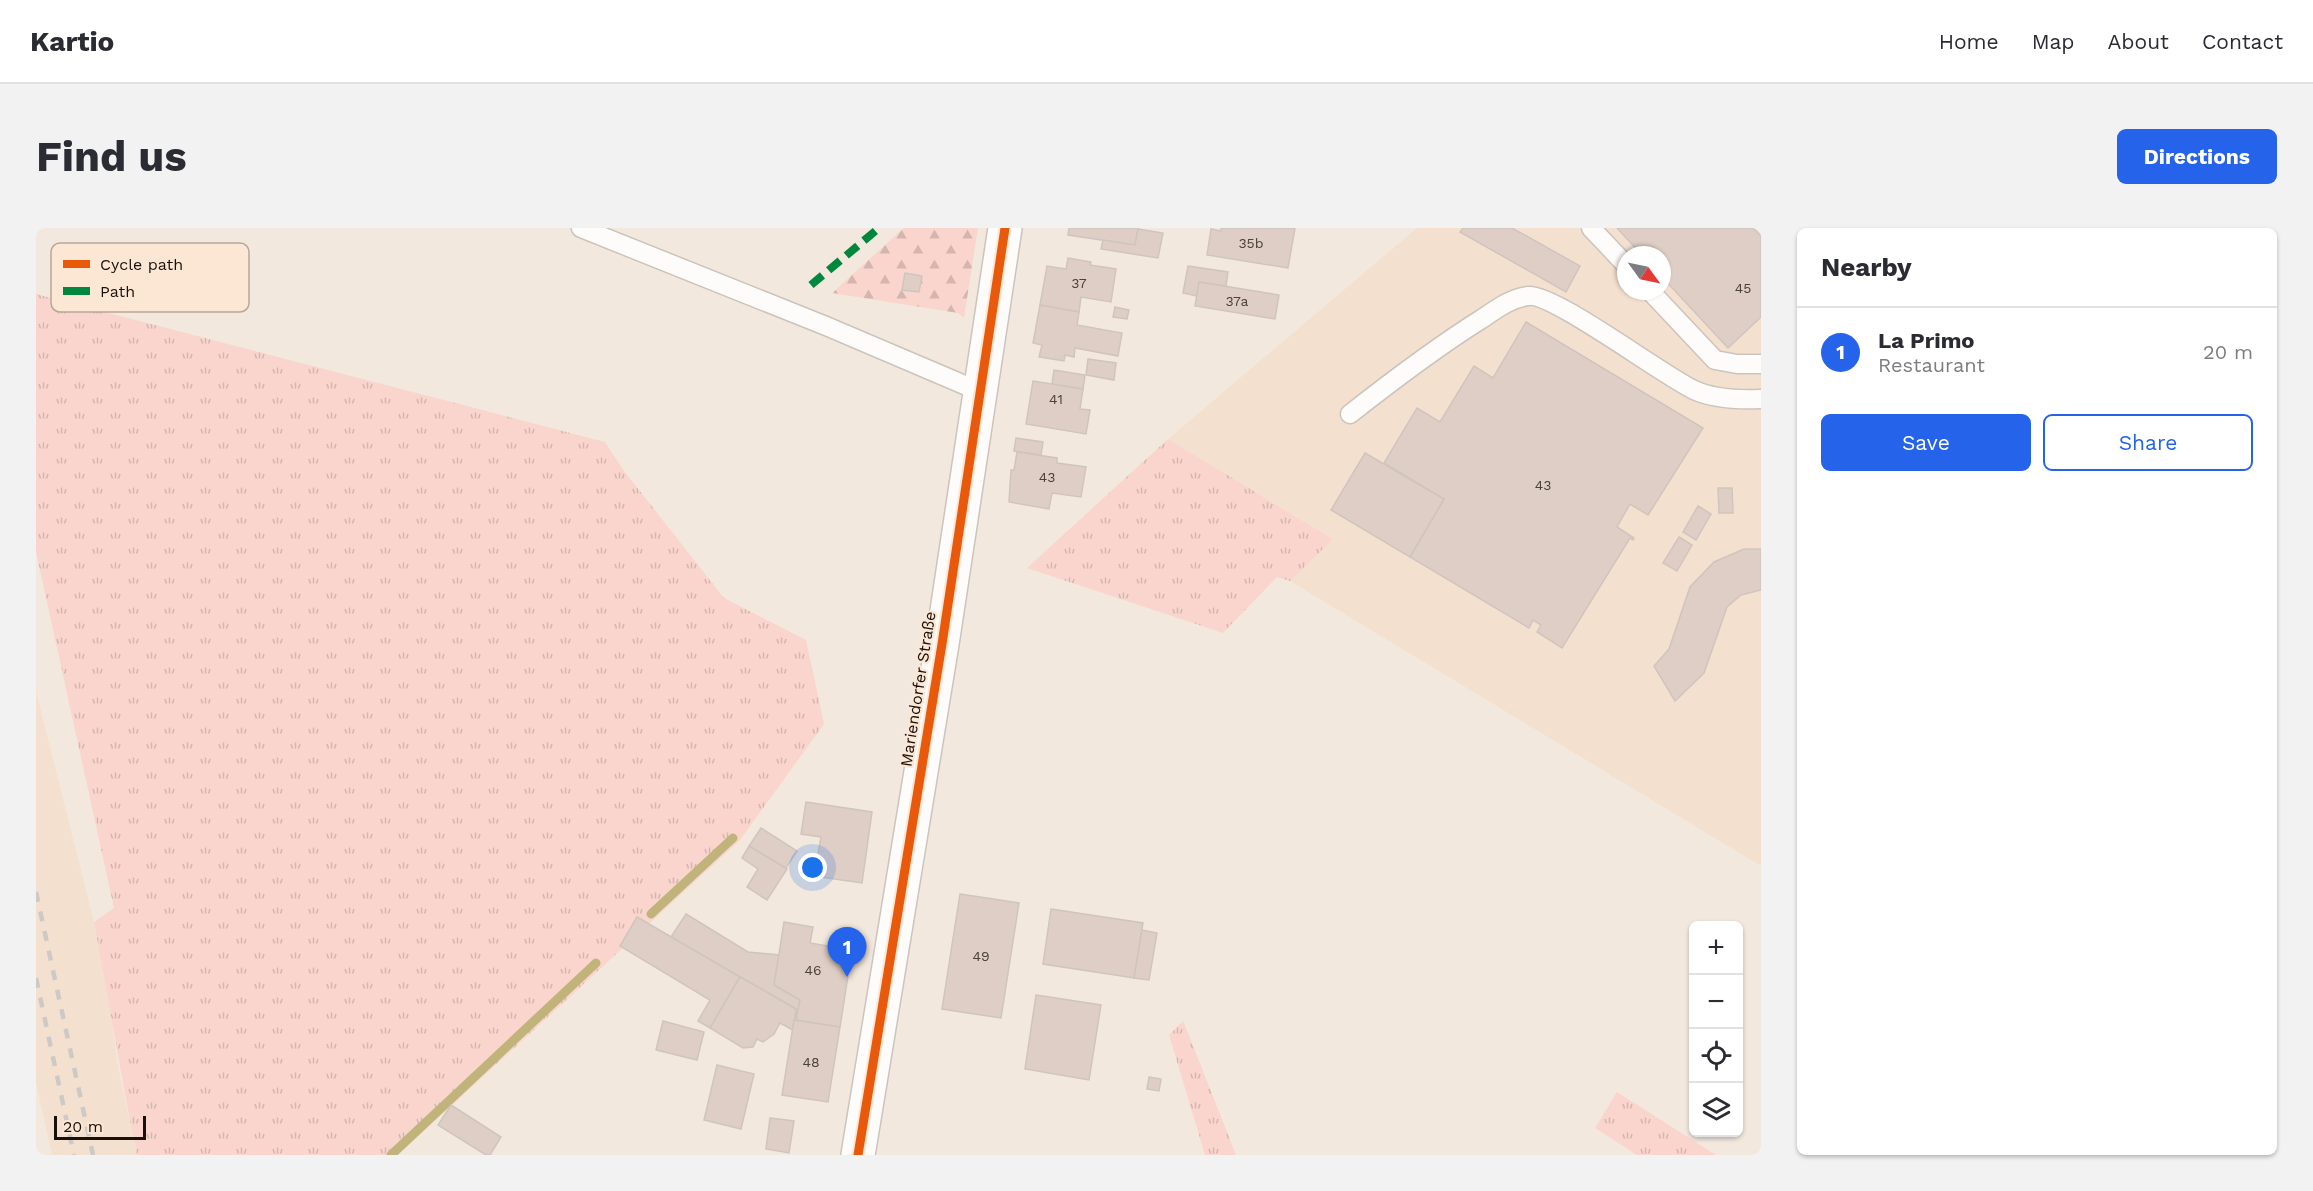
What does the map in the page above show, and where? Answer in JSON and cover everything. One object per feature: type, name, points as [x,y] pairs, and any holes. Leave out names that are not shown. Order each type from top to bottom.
[{"type":"street","name":"Mariendorfer Straße","points":[[858,1155],[942,644],[1005,228]]},
{"type":"lane","points":[[581,228],[826,326],[981,392]]},
{"type":"lane","points":[[1591,228],[1617,255]]},
{"type":"lane","points":[[1350,414],[1441,344],[1510,301],[1530,295],[1550,301],[1695,390],[1715,396],[1761,399]]},
{"type":"lane","points":[[1658,300],[1715,360],[1737,364],[1761,363]]},
{"type":"shaded area","points":[[1417,228],[1761,228],[1761,866],[1290,581],[1332,538],[1168,439]]},
{"type":"shaded area","points":[[36,692],[94,922],[110,1003],[117,1062],[137,1155],[52,1155],[36,1082]]},
{"type":"green space","points":[[904,228],[978,228],[964,318],[958,313],[832,293]]},
{"type":"green space","points":[[36,294],[51,298],[51,312],[105,312],[605,442],[624,471],[724,598],[806,640],[824,724],[740,840],[398,1155],[137,1155],[94,922],[114,908],[36,552]]},
{"type":"green space","points":[[1168,439],[1333,539],[1290,581],[1277,577],[1223,633],[1027,568]]},
{"type":"green space","points":[[1183,1021],[1236,1155],[1205,1155],[1169,1035]]},
{"type":"green space","points":[[1617,1092],[1716,1155],[1637,1155],[1595,1128]]},
{"type":"building","points":[[1069,228],[1138,228],[1135,245],[1068,235]]},
{"type":"building","points":[[1221,228],[1295,228],[1288,268],[1207,255],[1211,229],[1221,231]]},
{"type":"building","points":[[1463,228],[1512,228],[1580,266],[1566,292],[1460,232]]},
{"type":"building","points":[[1617,228],[1753,228],[1761,236],[1761,317],[1728,348],[1671,287],[1671,246],[1634,246]]},
{"type":"building","points":[[1138,229],[1163,233],[1158,258],[1101,249],[1103,240],[1135,245]]},
{"type":"building","points":[[1068,258],[1091,262],[1090,265],[1116,269],[1111,302],[1081,297],[1079,312],[1040,305],[1047,266],[1066,269]]},
{"type":"building","points":[[1188,266],[1228,272],[1226,286],[1199,282],[1197,296],[1183,293]]},
{"type":"building","points":[[905,273],[922,276],[919,292],[902,290]]},
{"type":"building","points":[[1199,282],[1279,295],[1275,319],[1195,306]]},
{"type":"building","points":[[1040,305],[1079,312],[1077,325],[1122,333],[1118,356],[1075,348],[1074,357],[1065,355],[1064,361],[1039,357],[1042,345],[1033,343]]},
{"type":"building","points":[[1115,307],[1129,310],[1127,319],[1113,317]]},
{"type":"building","points":[[1526,322],[1703,428],[1648,515],[1630,504],[1617,527],[1634,538],[1633,540],[1630,538],[1562,648],[1537,632],[1541,625],[1533,620],[1529,628],[1410,557],[1444,499],[1384,463],[1417,408],[1440,422],[1474,366],[1493,378]]},
{"type":"building","points":[[1088,359],[1116,363],[1114,380],[1086,375]]},
{"type":"building","points":[[1054,370],[1085,375],[1083,389],[1052,384]]},
{"type":"building","points":[[1033,381],[1083,389],[1080,409],[1090,410],[1086,434],[1026,424]]},
{"type":"building","points":[[1016,438],[1043,442],[1041,455],[1014,451]]},
{"type":"building","points":[[1017,452],[1057,458],[1057,463],[1086,467],[1081,497],[1052,493],[1049,509],[1009,502],[1011,470],[1014,470]]},
{"type":"building","points":[[1365,453],[1444,499],[1410,557],[1331,510]]},
{"type":"building","points":[[1718,488],[1732,488],[1733,513],[1719,513]]},
{"type":"building","points":[[1698,506],[1711,514],[1696,540],[1683,532]]},
{"type":"building","points":[[1679,537],[1692,545],[1677,571],[1663,563]]},
{"type":"building","points":[[1744,549],[1761,549],[1761,590],[1741,595],[1727,607],[1704,673],[1675,701],[1654,666],[1669,649],[1690,587],[1714,562]]},
{"type":"building","points":[[806,802],[872,812],[862,883],[814,876],[821,837],[801,834]]},
{"type":"building","points":[[761,828],[797,851],[786,868],[749,846]]},
{"type":"building","points":[[749,846],[787,869],[767,900],[747,887],[758,869],[742,858]]},
{"type":"building","points":[[960,894],[1019,903],[1001,1018],[942,1009]]},
{"type":"building","points":[[1051,909],[1143,923],[1134,978],[1043,964]]},
{"type":"building","points":[[686,914],[748,952],[779,955],[774,985],[800,1000],[796,1020],[794,1020],[796,1009],[671,937]]},
{"type":"building","points":[[637,917],[740,977],[710,1028],[698,1021],[710,1000],[620,946]]},
{"type":"building","points":[[784,922],[813,927],[810,943],[852,950],[840,1027],[796,1020],[800,1000],[774,985]]},
{"type":"building","points":[[1142,930],[1157,933],[1149,980],[1134,978]]},
{"type":"building","points":[[740,977],[796,1009],[793,1030],[780,1023],[774,1034],[763,1042],[757,1039],[753,1047],[743,1048],[710,1028]]},
{"type":"building","points":[[1036,995],[1101,1005],[1089,1080],[1025,1069]]},
{"type":"building","points":[[794,1020],[840,1027],[828,1102],[782,1095]]},
{"type":"building","points":[[663,1021],[704,1032],[697,1060],[656,1050]]},
{"type":"building","points":[[717,1065],[754,1074],[741,1129],[704,1120]]},
{"type":"building","points":[[1149,1077],[1161,1079],[1159,1091],[1147,1089]]},
{"type":"building","points":[[451,1105],[501,1137],[490,1155],[486,1155],[438,1125]]},
{"type":"building","points":[[770,1118],[794,1121],[789,1153],[766,1149]]},
{"type":"waterway","points":[[651,914],[733,838]]},
{"type":"waterway","points":[[391,1155],[596,963]]},
{"type":"railway","points":[[36,892],[93,1155]]},
{"type":"railway","points":[[36,978],[74,1155]]},
{"type":"marked path","points":[[811,285],[879,228]]},
{"type":"cycle path","points":[[858,1155],[942,644],[1005,228]]},
{"type":"place","name":"La Primo","points":[[847,977]]}]
